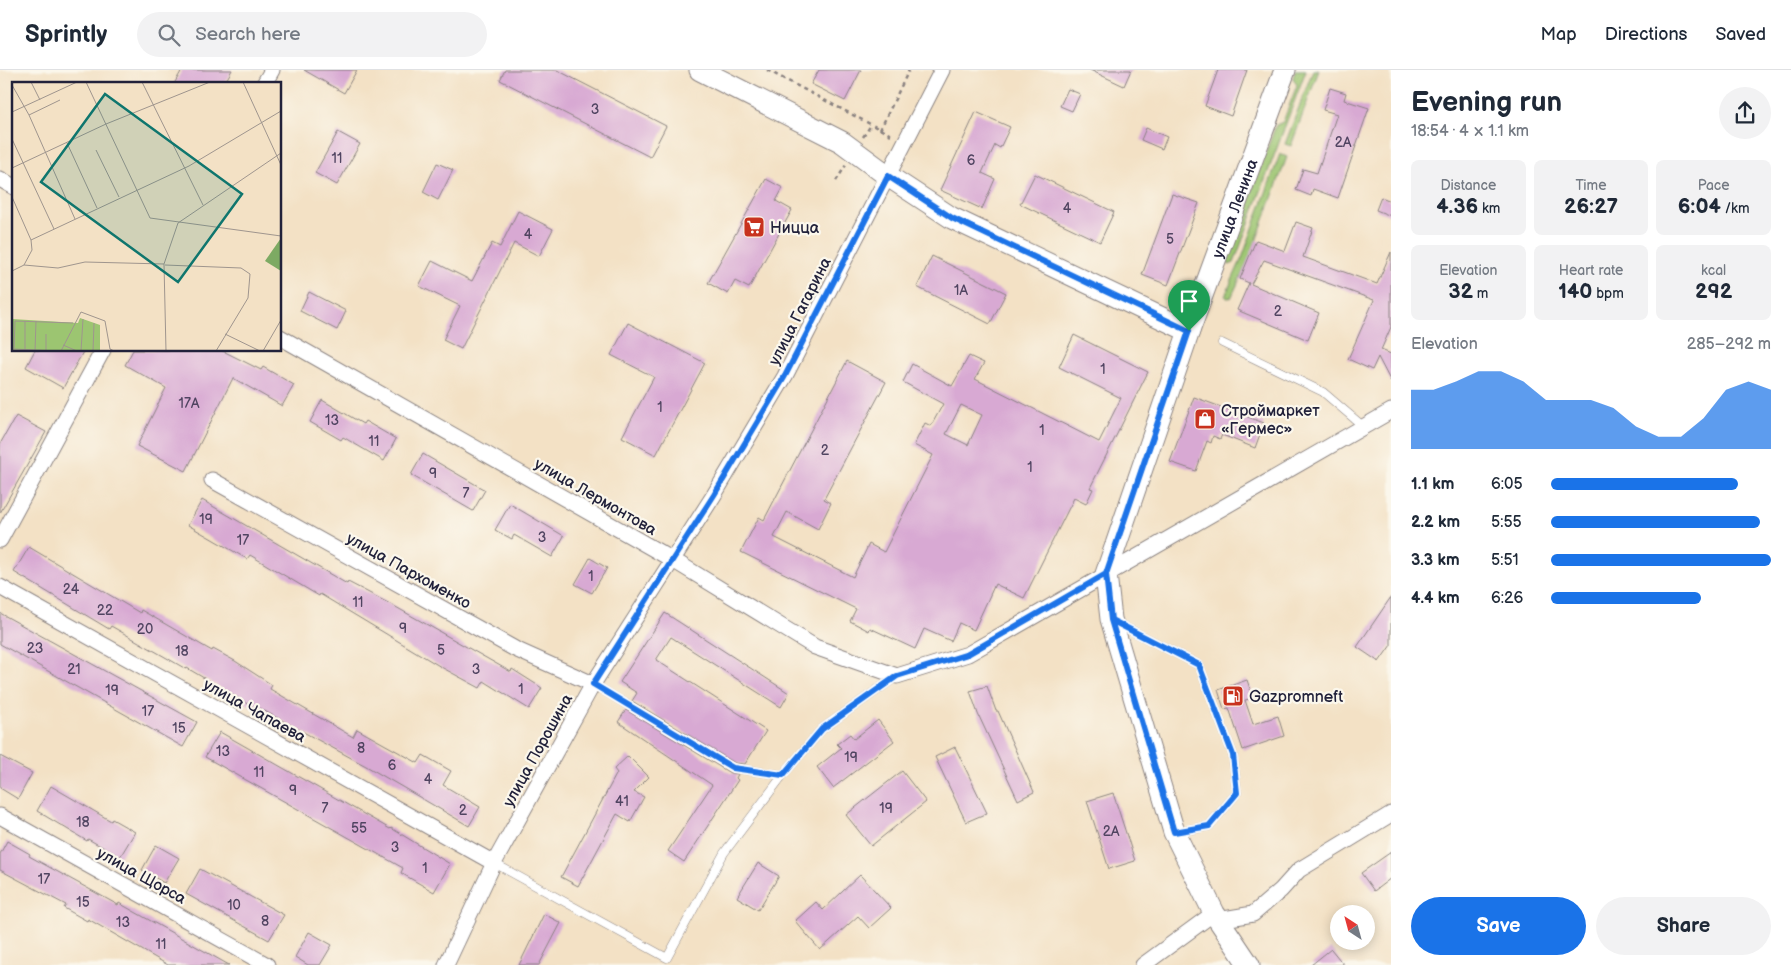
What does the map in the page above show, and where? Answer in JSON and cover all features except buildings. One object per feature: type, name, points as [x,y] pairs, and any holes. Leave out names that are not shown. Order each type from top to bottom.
[{"type":"main road","points":[[700,70],[842,142],[888,176],[952,218],[1189,331]]},
{"type":"main road","name":"улица Ленина","points":[[1106,574],[1189,331],[1285,70]]},
{"type":"main road","points":[[1106,574],[1111,620],[1174,832],[1216,916],[1249,965]]},
{"type":"street","points":[[265,82],[272,70]]},
{"type":"street","name":"улица Гагарина","points":[[673,560],[785,376],[942,70]]},
{"type":"street","points":[[0,179],[12,186]]},
{"type":"street","name":"улица Лермонтова","points":[[281,338],[673,560],[815,647],[897,676]]},
{"type":"street","points":[[0,540],[102,351]]},
{"type":"street","points":[[897,676],[968,654],[1391,411]]},
{"type":"street","name":"улица Пархоменко","points":[[212,480],[515,649],[593,684]]},
{"type":"street","name":"улица Порошина","points":[[446,965],[494,864],[593,684],[673,560]]},
{"type":"street","name":"улица Чапаева","points":[[0,587],[494,864]]},
{"type":"street","points":[[1143,965],[1216,916],[1253,914],[1281,890],[1299,870],[1391,814]]},
{"type":"street","name":"улица Щорса","points":[[0,816],[267,965]]},
{"type":"lane","points":[[1222,343],[1323,392],[1364,427]]},
{"type":"lane","points":[[1111,620],[1199,665],[1233,755],[1237,793],[1209,826],[1174,832]]},
{"type":"lane","points":[[662,965],[724,853],[783,775],[822,729],[897,676]]},
{"type":"lane","points":[[593,684],[733,768],[783,775]]},
{"type":"lane","points":[[494,864],[667,958]]},
{"type":"path","points":[[767,70],[905,143]]},
{"type":"path","points":[[880,130],[910,70]]},
{"type":"green space","points":[[1295,70],[1306,70],[1234,263],[1229,265],[1226,260],[1276,125],[1283,122],[1297,85],[1293,78]]},
{"type":"green space","points":[[1313,70],[1319,70],[1291,146],[1285,144]]},
{"type":"green space","points":[[1280,154],[1287,157],[1251,255],[1231,298],[1225,296],[1242,258]]},
{"type":"place","name":"Ницца","points":[[754,227]]},
{"type":"place","name":"Строймаркет «Гермес»","points":[[1205,419]]},
{"type":"place","name":"Gazpromneft","points":[[1233,696]]},
{"type":"route","points":[[1189,331],[952,218],[888,176],[785,376],[714,495],[593,684],[733,768],[783,775],[822,729],[897,676],[968,654],[1106,574],[1111,620],[1199,665],[1233,755],[1237,793],[1209,826],[1174,832],[1111,620],[1106,574],[1189,331]]}]
